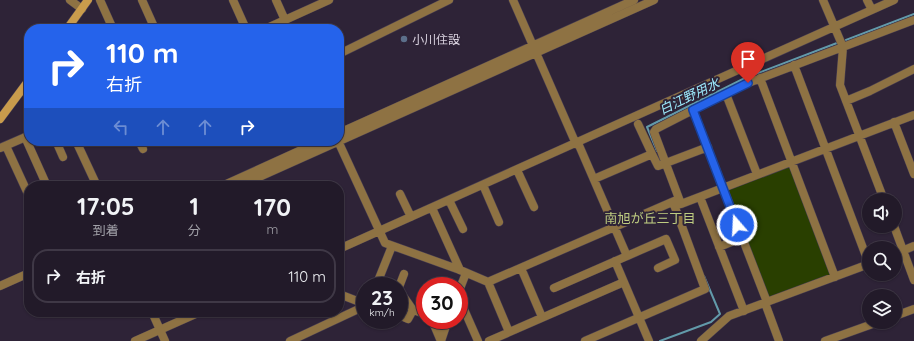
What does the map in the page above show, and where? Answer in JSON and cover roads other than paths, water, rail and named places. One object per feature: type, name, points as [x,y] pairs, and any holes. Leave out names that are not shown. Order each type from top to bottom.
[{"type":"main road","points":[[71,24],[88,0]]},
{"type":"main road","points":[[0,119],[24,87]]},
{"type":"street","points":[[70,0],[82,8]]},
{"type":"street","points":[[100,0],[111,24]]},
{"type":"street","points":[[142,0],[153,24]]},
{"type":"street","points":[[233,0],[244,24]]},
{"type":"street","points":[[276,0],[287,24]]},
{"type":"street","points":[[276,24],[329,0]]},
{"type":"street","points":[[344,52],[449,0]]},
{"type":"street","points":[[513,0],[627,256]]},
{"type":"street","points":[[344,138],[535,49],[634,0]]},
{"type":"street","points":[[344,131],[654,0]]},
{"type":"street","points":[[823,0],[843,47],[840,85],[881,193]]},
{"type":"street","points":[[867,0],[872,10]]},
{"type":"street","points":[[344,247],[894,0]]},
{"type":"street","points":[[586,341],[705,289],[676,201],[662,164],[654,132],[656,129],[760,78],[914,20]]},
{"type":"street","points":[[794,65],[862,246]]},
{"type":"street","points":[[846,101],[914,69]]},
{"type":"street","points":[[760,78],[835,277]]},
{"type":"street","points":[[726,94],[757,174]]},
{"type":"street","points":[[693,110],[724,187],[779,341]]},
{"type":"street","points":[[676,201],[681,204],[914,115]]},
{"type":"street","points":[[894,122],[914,174]]},
{"type":"street","points":[[638,124],[652,154],[662,164]]},
{"type":"street","points":[[24,137],[3,147],[24,187]]},
{"type":"street","points":[[31,146],[45,181]]},
{"type":"street","points":[[58,146],[64,158]]},
{"type":"street","points":[[78,146],[95,181]]},
{"type":"street","points":[[233,181],[310,146]]},
{"type":"street","points":[[250,181],[327,146]]},
{"type":"street","points":[[340,146],[385,243],[463,271],[488,282],[510,332]]},
{"type":"street","points":[[662,164],[708,146]]},
{"type":"street","points":[[594,179],[652,154]]},
{"type":"street","points":[[517,170],[534,207]]},
{"type":"street","points":[[483,185],[499,222]]},
{"type":"street","points":[[400,194],[411,217]]},
{"type":"street","points":[[700,197],[744,311]]},
{"type":"street","points":[[449,200],[463,229]]},
{"type":"street","points":[[488,282],[676,201]]},
{"type":"street","points":[[432,208],[463,271],[462,277]]},
{"type":"street","points":[[554,288],[666,238],[675,260],[658,268]]},
{"type":"street","points":[[719,247],[742,238]]},
{"type":"street","points":[[380,277],[392,246]]},
{"type":"street","points":[[902,251],[914,246]]},
{"type":"street","points":[[902,258],[914,280]]},
{"type":"street","points":[[615,261],[649,341]]},
{"type":"street","points":[[701,341],[729,316],[862,267]]},
{"type":"street","points":[[521,268],[542,317]]},
{"type":"street","points":[[0,286],[24,275]]},
{"type":"street","points":[[489,341],[624,282]]},
{"type":"street","points":[[344,296],[356,301]]},
{"type":"street","points":[[408,302],[413,310],[416,311]]},
{"type":"street","points":[[344,315],[356,309]]},
{"type":"street","points":[[902,313],[914,309]]},
{"type":"street","points":[[408,319],[413,310]]},
{"type":"street","points":[[154,317],[165,341]]},
{"type":"street","points":[[135,341],[189,317]]},
{"type":"street","points":[[290,341],[340,317]]},
{"type":"street","points":[[468,318],[478,341]]},
{"type":"street","points":[[825,341],[862,328]]},
{"type":"street","points":[[436,329],[441,340]]},
{"type":"street","points":[[441,340],[445,329]]},
{"type":"street","points":[[712,332],[715,341]]},
{"type":"waterway","name":"白江野用水","points":[[846,40],[914,14]]},
{"type":"waterway","name":"白江野用水","points":[[657,151],[647,127],[745,78],[837,43]]},
{"type":"waterway","name":"白江野用水","points":[[660,341],[711,322],[720,314],[704,276]]},
{"type":"place","name":"小川住設","points":[[404,39]]},
{"type":"district","name":"南旭が丘三丁目","points":[[650,218]]}]
